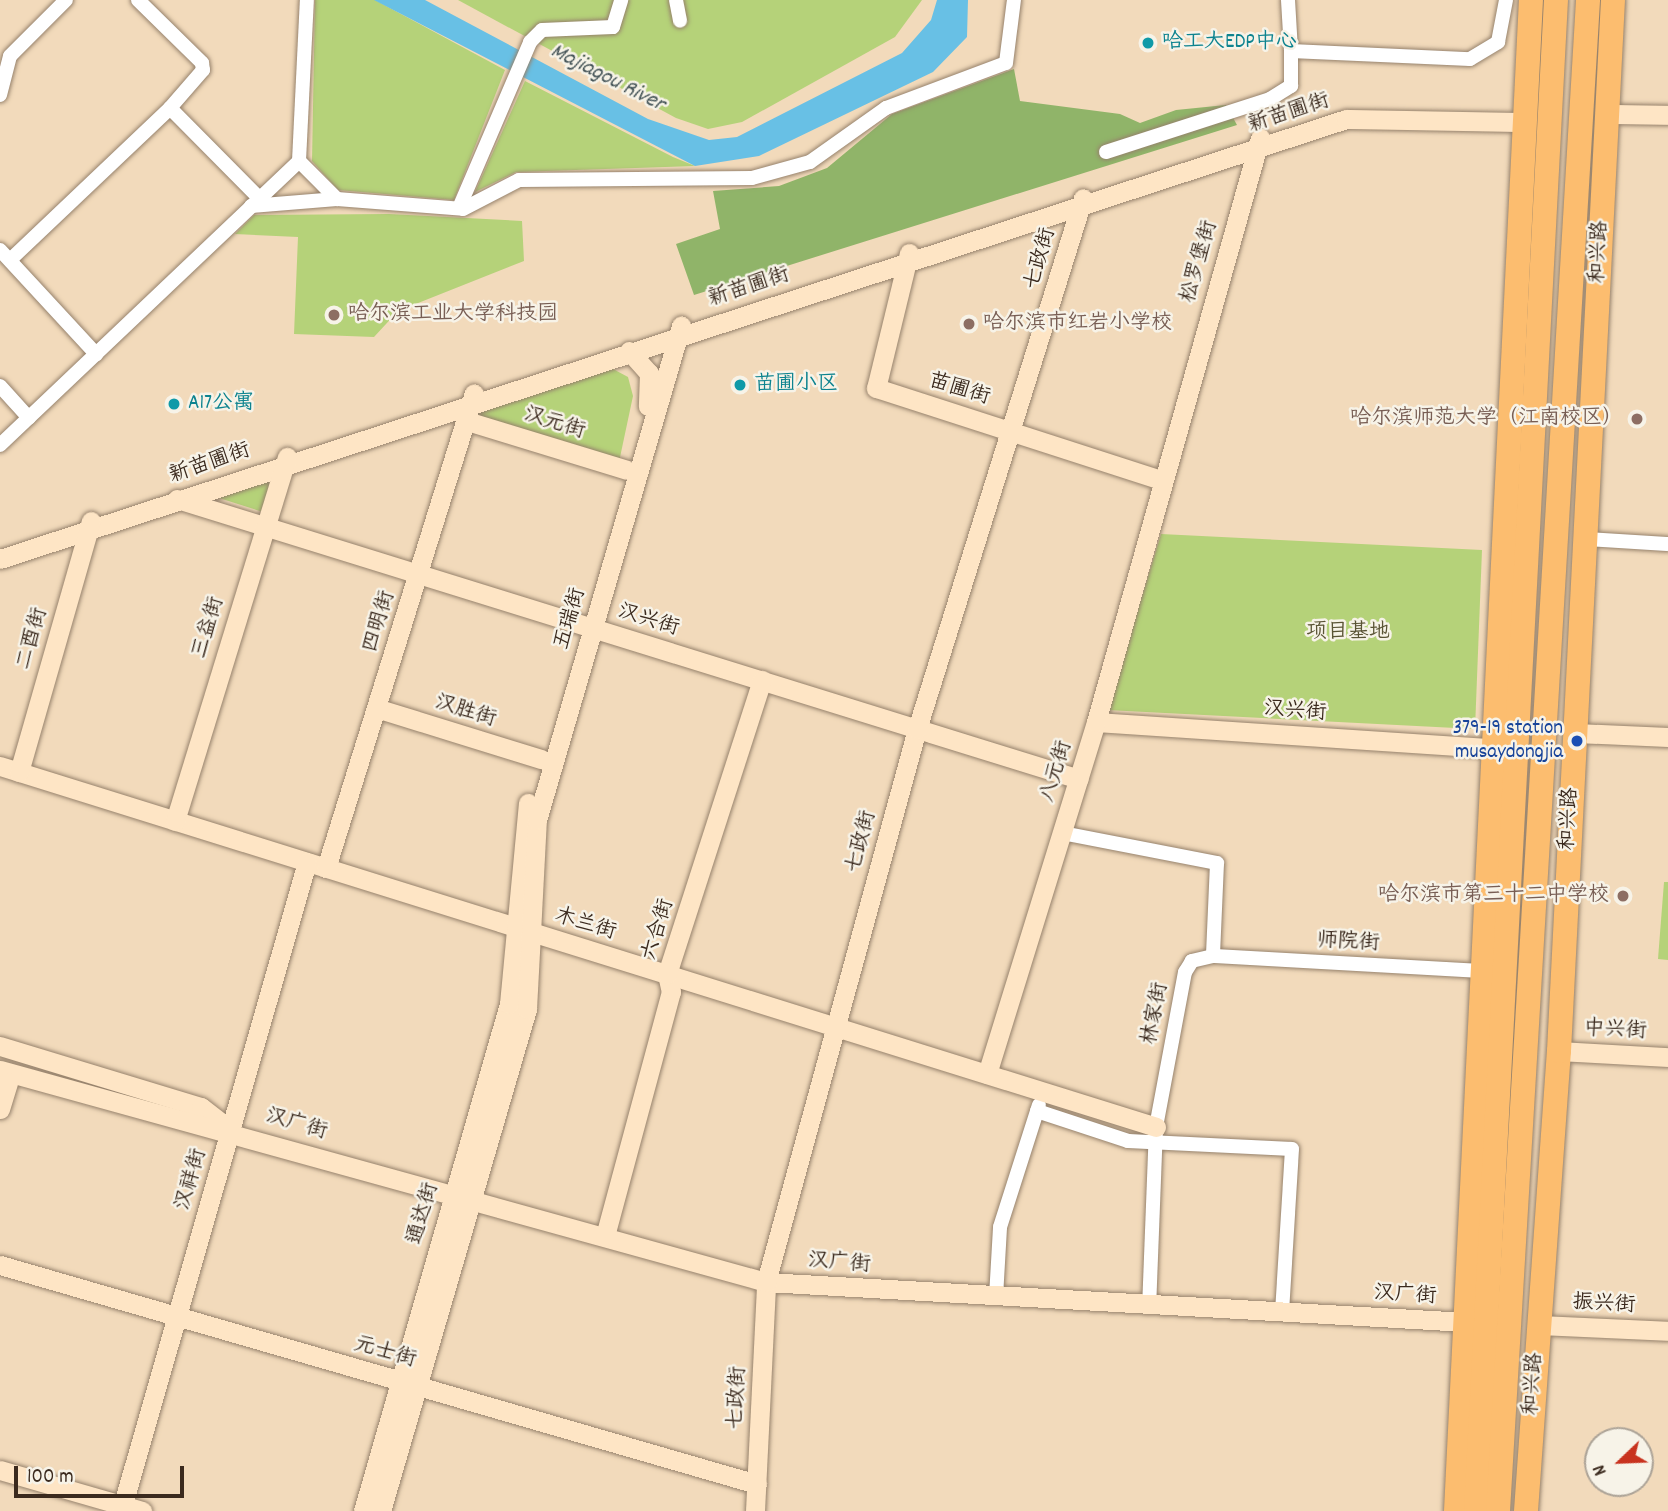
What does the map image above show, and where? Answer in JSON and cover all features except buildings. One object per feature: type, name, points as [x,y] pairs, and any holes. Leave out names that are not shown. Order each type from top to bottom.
[{"type":"highway","points":[[1456,1511],[1479,971],[1531,0]]},
{"type":"highway","points":[[1488,1503],[1521,694],[1556,0]]},
{"type":"highway","name":"和兴路","points":[[1488,1503],[1507,1373],[1563,477],[1588,0]]},
{"type":"highway","name":"和兴路","points":[[1525,1511],[1559,1051],[1613,0]]},
{"type":"highway","points":[[1578,165],[1606,110]]},
{"type":"highway","points":[[1563,477],[1583,583]]},
{"type":"highway","points":[[1500,548],[1521,694]]},
{"type":"highway","points":[[1534,917],[1571,796]]},
{"type":"highway","points":[[1507,1373],[1525,1511]]},
{"type":"highway","points":[[1463,1380],[1488,1503]]},
{"type":"street","points":[[0,95],[10,56],[66,0]]},
{"type":"street","points":[[96,354],[5,255],[170,108],[202,70],[202,63],[138,0]]},
{"type":"street","points":[[0,445],[299,161],[307,0]]},
{"type":"street","points":[[458,208],[530,42],[541,30],[613,27],[621,0]]},
{"type":"street","points":[[676,0],[680,21]]},
{"type":"street","points":[[170,108],[255,202],[337,200],[458,208],[519,180],[752,178],[810,162],[886,108],[1006,63],[1014,0]]},
{"type":"street","points":[[1106,152],[1270,99],[1291,86],[1288,0]]},
{"type":"street","points":[[1291,51],[1470,59],[1498,42],[1506,0]]},
{"type":"street","points":[[1606,110],[1668,106]]},
{"type":"street","points":[[1606,110],[1668,116]]},
{"type":"street","name":"新苗圃街","points":[[471,404],[680,329],[1082,201],[1348,111],[1523,117]]},
{"type":"street","name":"松罗堡街","points":[[1160,480],[1259,143]]},
{"type":"street","points":[[299,161],[337,200]]},
{"type":"street","name":"七政街","points":[[755,1511],[766,1282],[917,729],[1015,432],[1082,201]]},
{"type":"street","name":"苗圃街","points":[[908,257],[876,388],[1160,480]]},
{"type":"street","name":"新苗圃街","points":[[0,558],[90,523],[287,456],[471,404],[628,351],[680,329]]},
{"type":"street","name":"五瑞街","points":[[524,930],[522,831],[541,760],[680,329]]},
{"type":"street","name":"五瑞街","points":[[524,930],[537,820],[652,381],[645,364],[628,351]]},
{"type":"street","points":[[0,386],[29,418]]},
{"type":"street","name":"汉元街","points":[[471,404],[627,470]]},
{"type":"street","name":"四明街","points":[[326,868],[471,404]]},
{"type":"street","name":"三益街","points":[[175,821],[263,526],[287,456]]},
{"type":"street","name":"八元街","points":[[988,1074],[1096,722],[1160,480]]},
{"type":"street","name":"汉兴街","points":[[171,497],[1079,779]]},
{"type":"street","name":"新苗圃街","points":[[0,546],[90,523]]},
{"type":"street","name":"二酉街","points":[[19,772],[90,523]]},
{"type":"street","points":[[1586,539],[1668,544]]},
{"type":"street","name":"六合街","points":[[605,1236],[671,992],[667,974],[762,680]]},
{"type":"street","name":"汉胜街","points":[[376,708],[541,760]]},
{"type":"street","name":"汉兴街","points":[[1096,722],[1491,748]]},
{"type":"street","points":[[1576,733],[1668,737]]},
{"type":"street","name":"木兰街","points":[[0,766],[1044,1091],[1156,1135]]},
{"type":"street","points":[[1062,833],[1217,863],[1213,956]]},
{"type":"street","name":"汉祥街","points":[[122,1508],[306,862]]},
{"type":"street","name":"通达街","points":[[381,1511],[454,1193],[509,1004],[524,930]]},
{"type":"street","name":"通达街","points":[[363,1511],[474,1198],[527,1009],[524,930]]},
{"type":"street","name":"师院街","points":[[1213,956],[1479,971]]},
{"type":"street","name":"林家街","points":[[1149,1307],[1156,1135],[1185,972],[1192,961],[1213,956]]},
{"type":"street","name":"汉广街","points":[[0,1046],[201,1107],[230,1130]]},
{"type":"street","name":"中兴街","points":[[1559,1051],[1668,1057]]},
{"type":"street","name":"汉广街","points":[[0,1060],[230,1130],[766,1282],[1149,1307],[1466,1322]]},
{"type":"street","points":[[0,1110],[3,1077]]},
{"type":"street","name":"汉广街","points":[[3,1077],[202,1135],[230,1130]]},
{"type":"street","points":[[996,1297],[1000,1227],[1044,1091]]},
{"type":"street","points":[[1037,1111],[1156,1135],[1292,1149],[1282,1313]]},
{"type":"street","name":"元士街","points":[[0,1265],[757,1484]]},
{"type":"street","name":"振兴街","points":[[1538,1325],[1668,1331]]},
{"type":"street","points":[[0,1471],[122,1508],[142,1511]]},
{"type":"green space","points":[[315,0],[375,0],[505,70],[454,200],[338,190],[312,161]]},
{"type":"green space","points":[[458,0],[922,0],[895,37],[742,122],[708,129],[676,118]]},
{"type":"green space","points":[[1014,69],[1020,101],[1120,114],[1140,123],[1176,110],[1226,105],[1237,125],[694,295],[676,244],[720,229],[713,191],[779,186],[827,168],[892,114]]},
{"type":"green space","points":[[525,81],[695,166],[516,172],[475,192]]},
{"type":"green space","points":[[389,214],[522,221],[524,261],[398,311],[374,337],[294,334],[298,237],[235,234],[254,215]]},
{"type":"green space","points":[[613,369],[628,377],[633,396],[619,462],[475,418],[479,407]]},
{"type":"green space","points":[[276,475],[263,512],[219,498]]},
{"type":"green space","name":"项目基地","points":[[1161,534],[1482,550],[1475,729],[1107,710]]},
{"type":"green space","points":[[1664,882],[1668,882],[1668,960],[1658,959]]},
{"type":"water","points":[[374,0],[425,0],[648,119],[709,140],[737,137],[902,53],[931,20],[937,0],[968,0],[967,37],[933,72],[759,156],[695,166]]},
{"type":"place","name":"哈工大EDP中心","points":[[1148,43]]},
{"type":"place","name":"哈尔滨工业大学科技园","points":[[334,315]]},
{"type":"place","name":"哈尔滨市红岩小学校","points":[[969,324]]},
{"type":"place","name":"苗圃小区","points":[[740,385]]},
{"type":"place","name":"A17公寓","points":[[174,404]]},
{"type":"place","name":"哈尔滨师范大学（江南校区）","points":[[1637,419]]},
{"type":"place","name":"379-19 station musaydongjia","points":[[1577,741]]},
{"type":"place","name":"哈尔滨市第三十二中学校","points":[[1623,896]]},
{"type":"water label","name":"Majiagou River","points":[[607,79]]}]
